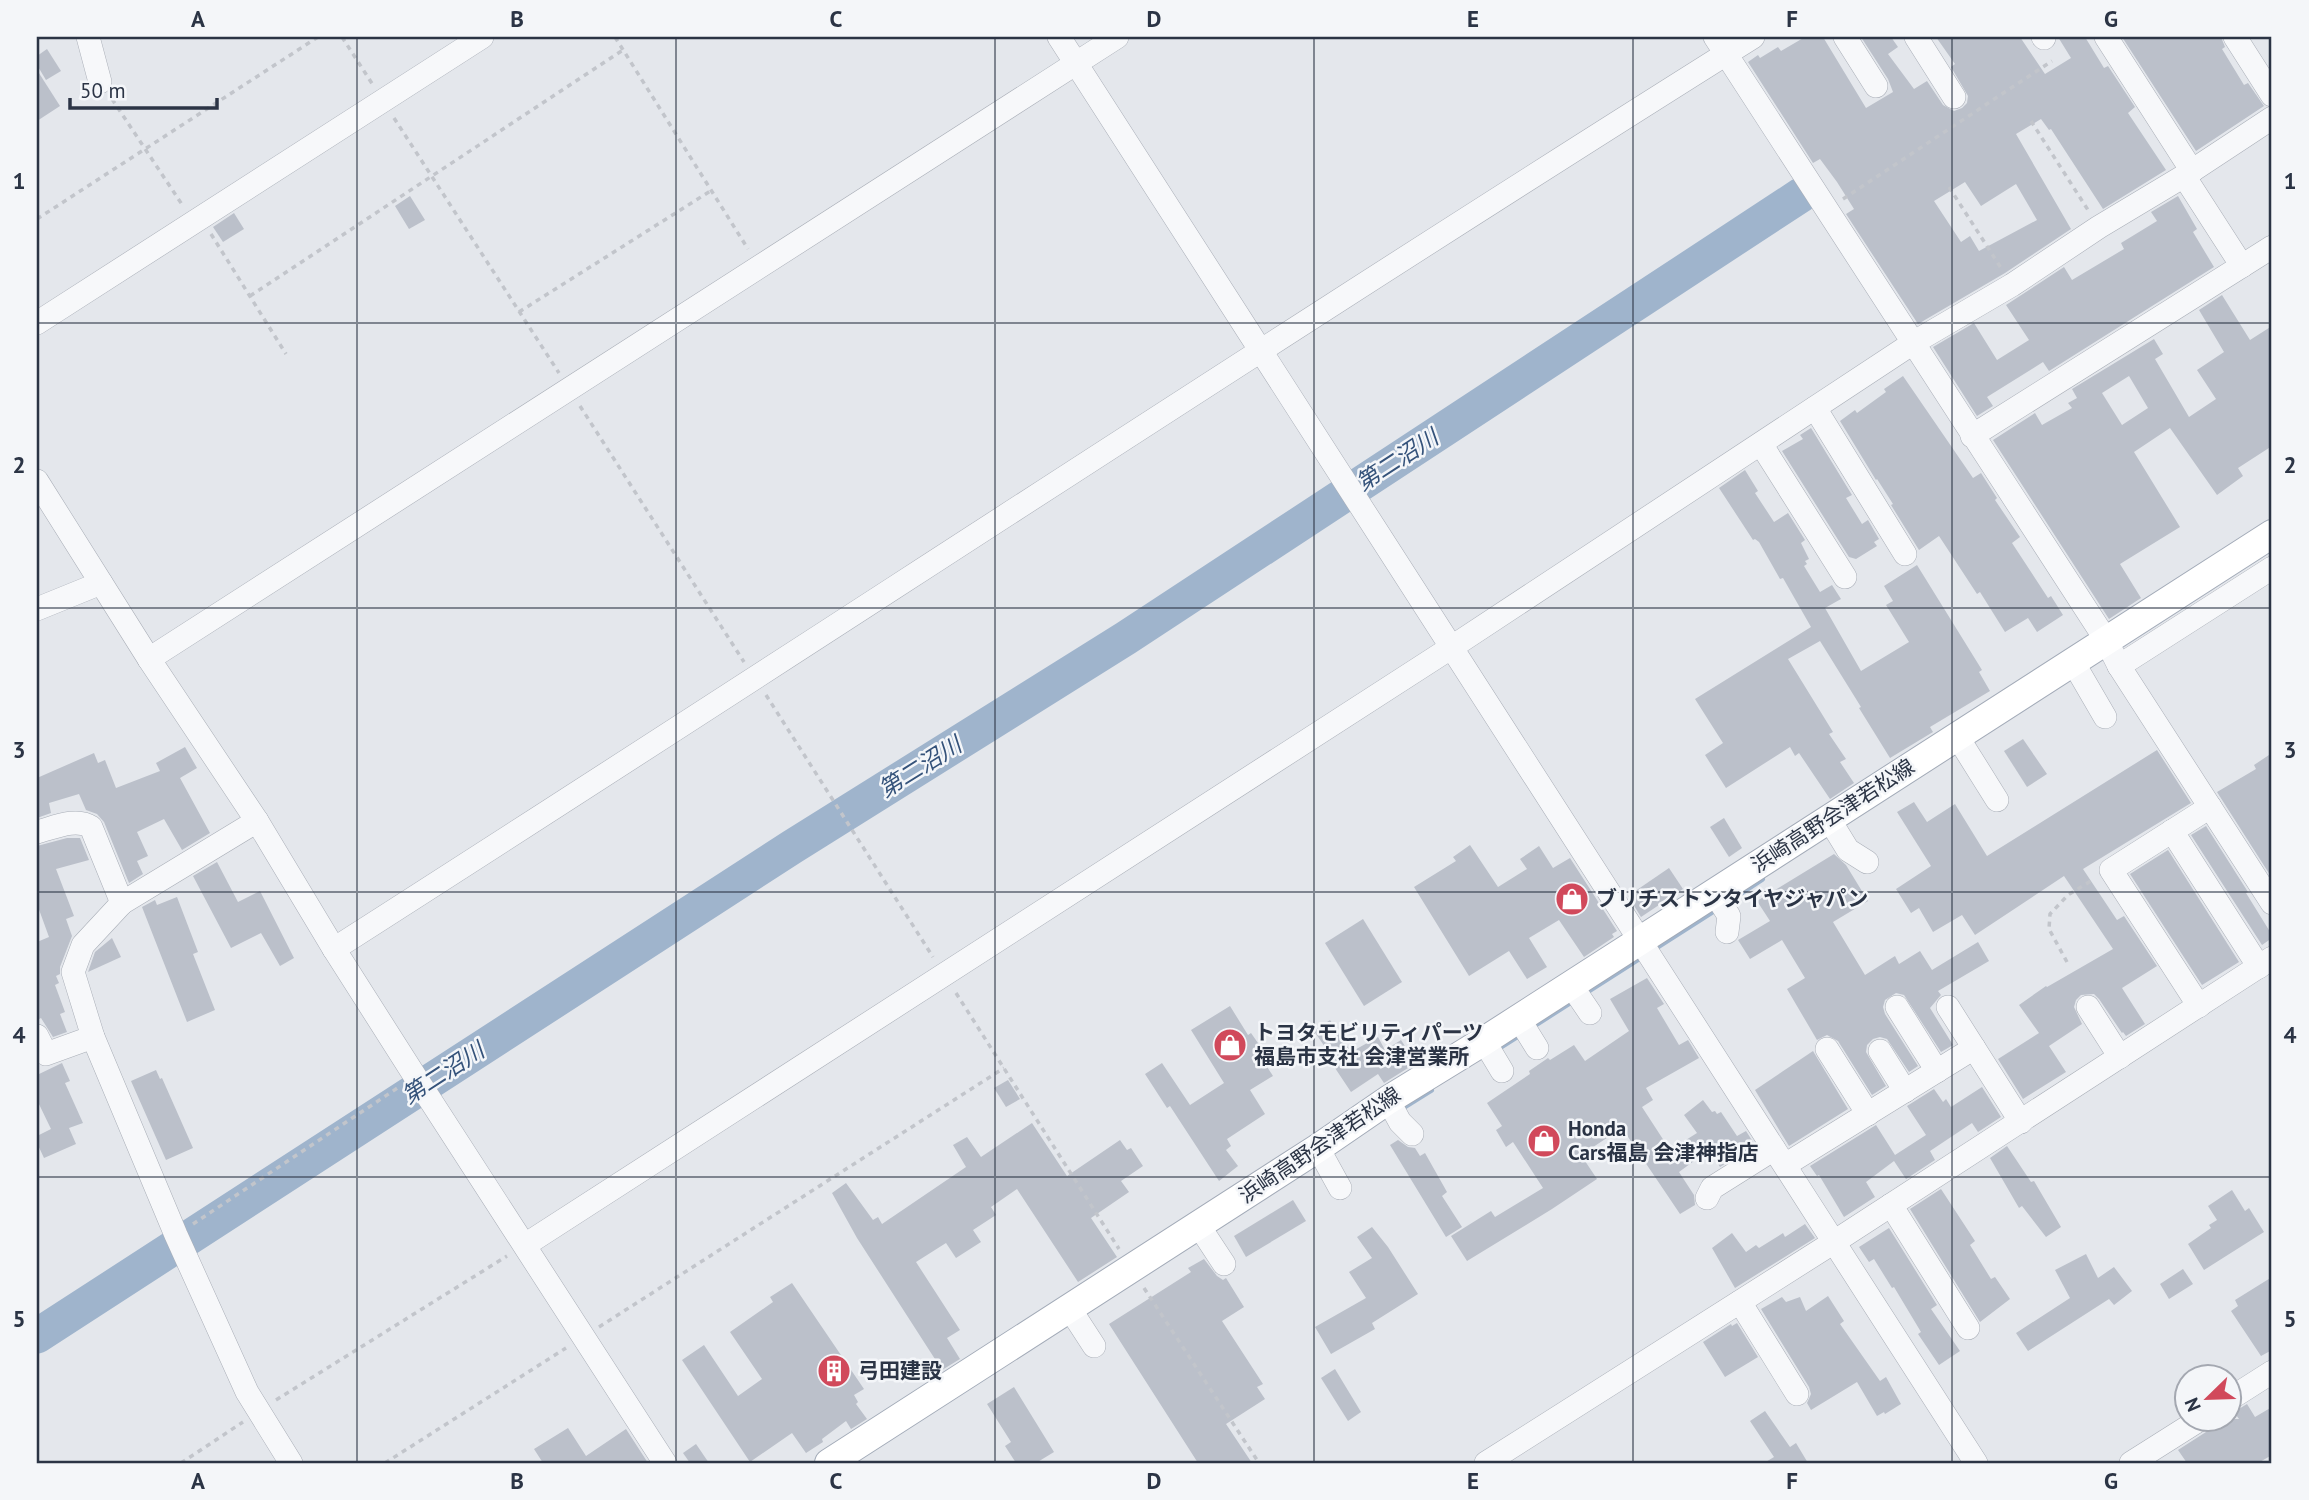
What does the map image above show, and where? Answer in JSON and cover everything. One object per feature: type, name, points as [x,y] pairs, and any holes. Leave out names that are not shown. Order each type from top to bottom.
[{"type":"main road","name":"浜崎高野会津若松線","points":[[829,1463],[1070,1309],[1137,1277],[1199,1226],[1330,1169],[1400,1119],[1583,1001],[1714,892],[1829,819],[1964,747],[2073,662],[2272,534]]},
{"type":"street","points":[[88,37],[100,82]]},
{"type":"street","points":[[37,323],[482,37]]},
{"type":"street","points":[[1059,37],[1976,1463]]},
{"type":"street","points":[[149,659],[1117,37]]},
{"type":"street","points":[[334,949],[756,679],[1720,45],[1753,37]]},
{"type":"street","points":[[1845,37],[1876,86]]},
{"type":"street","points":[[1916,37],[1954,97]]},
{"type":"street","points":[[2106,37],[2242,266]]},
{"type":"street","points":[[2235,37],[2272,95]]},
{"type":"street","points":[[1720,45],[2106,640],[2119,666],[2272,904]]},
{"type":"street","points":[[525,1245],[1452,647],[1913,343],[2012,285],[2272,118]]},
{"type":"street","points":[[1972,436],[2272,247]]},
{"type":"street","points":[[1815,408],[1905,554]]},
{"type":"street","points":[[1761,444],[1845,578]]},
{"type":"street","points":[[37,481],[149,659],[257,821],[420,1084],[665,1463]]},
{"type":"street","points":[[2119,666],[2272,568]]},
{"type":"street","points":[[37,609],[101,583]]},
{"type":"street","points":[[2073,662],[2105,717]]},
{"type":"street","points":[[1964,747],[1997,800]]},
{"type":"street","points":[[2199,1006],[2111,870],[2210,807]]},
{"type":"street","points":[[1829,819],[1848,849],[1867,862]]},
{"type":"street","points":[[257,821],[122,903],[83,945],[73,972],[93,1037],[180,1244],[258,1412],[291,1463]]},
{"type":"street","points":[[37,832],[73,823],[86,823],[91,827],[122,903]]},
{"type":"street","points":[[1486,1463],[2265,963],[2172,831]]},
{"type":"street","points":[[1714,892],[1728,924]]},
{"type":"street","points":[[1897,1007],[1937,1071]]},
{"type":"street","points":[[1948,1007],[2021,1122]]},
{"type":"street","points":[[2088,1007],[2120,1057]]},
{"type":"street","points":[[37,1036],[46,1054],[93,1037]]},
{"type":"street","points":[[1707,1198],[1712,1188],[1868,1114],[1974,1048]]},
{"type":"street","points":[[1827,1049],[1868,1114]]},
{"type":"street","points":[[1880,1051],[1905,1091]]},
{"type":"street","points":[[1891,1205],[1968,1328]]},
{"type":"street","points":[[1199,1226],[1219,1257]]},
{"type":"street","points":[[1740,1302],[1797,1394]]},
{"type":"street","points":[[1070,1309],[1090,1339]]},
{"type":"street","points":[[2242,1391],[2272,1372]]},
{"type":"street","points":[[2131,1463],[2176,1434]]},
{"type":"path","points":[[37,219],[318,37]]},
{"type":"path","points":[[342,37],[1259,1463]]},
{"type":"path","points":[[615,37],[760,267]]},
{"type":"path","points":[[250,296],[623,50]]},
{"type":"path","points":[[1827,210],[2052,61]]},
{"type":"path","points":[[100,82],[250,296],[286,354]]},
{"type":"path","points":[[2031,121],[2099,227]]},
{"type":"path","points":[[1949,187],[2012,285]]},
{"type":"path","points":[[519,312],[712,190]]},
{"type":"path","points":[[2067,962],[2049,929],[2050,914],[2068,895],[2111,870]]},
{"type":"path","points":[[385,1463],[1004,1068]]},
{"type":"path","points":[[180,1244],[305,1151],[420,1084]]},
{"type":"path","points":[[181,1463],[525,1245]]},
{"type":"building","points":[[1805,37],[1823,37],[1866,108],[1893,92],[1888,79],[1861,37],[1891,37],[1898,47],[1888,54],[1914,89],[1927,81],[1943,105],[1954,111],[1967,103],[1968,96],[1951,67],[1955,64],[1936,37],[2020,37],[2045,74],[2071,58],[2058,37],[2085,37],[2104,68],[2108,66],[2135,107],[2128,113],[2166,170],[2103,209],[2051,129],[2049,130],[2041,119],[2016,134],[2071,229],[2005,273],[1918,324],[1846,214],[1854,209],[1837,182],[1820,159],[1813,163],[1748,62],[1778,47],[1781,51]],"holes":[[[1965,182],[1981,206],[2016,184],[2037,220],[1979,251],[1970,236],[1961,242],[1934,201]]]},
{"type":"building","points":[[2122,37],[2221,37],[2225,47],[2222,49],[2244,85],[2248,83],[2264,106],[2196,151]]},
{"type":"building","points":[[47,49],[61,71],[46,80],[37,65],[37,56]]},
{"type":"building","points":[[37,70],[60,106],[37,121]]},
{"type":"building","points":[[410,196],[425,220],[409,229],[395,206]]},
{"type":"building","points":[[2178,196],[2197,229],[2193,232],[2214,267],[2049,371],[2043,362],[1987,397],[1993,406],[1977,416],[1933,347],[1974,323],[1997,360],[2029,340],[2006,305],[2064,267],[2072,280],[2124,249],[2121,243],[2157,221],[2151,212]]},
{"type":"building","points":[[234,213],[244,229],[223,242],[213,227]]},
{"type":"building","points":[[2222,295],[2250,340],[2272,326],[2272,446],[2238,468],[2243,476],[2217,495],[2170,428],[2134,452],[2180,527],[2120,564],[2141,598],[2109,619],[1993,440],[2035,413],[2042,425],[2072,408],[2068,403],[2077,398],[2072,389],[2154,339],[2163,354],[2155,359],[2189,417],[2216,399],[2197,370],[2224,352],[2199,310]],"holes":[[[2129,376],[2148,408],[2122,425],[2102,393]]]},
{"type":"building","points":[[1903,376],[1973,478],[1981,473],[2020,537],[2012,543],[2048,598],[2051,596],[2063,615],[2037,632],[2028,618],[2005,632],[1939,536],[1919,550],[1840,421],[1855,410],[1857,413]]},
{"type":"building","points":[[1811,428],[1852,495],[1846,498],[1862,524],[1868,520],[1879,539],[1874,542],[1877,546],[1856,559],[1849,557],[1782,451],[1803,439],[1800,435]]},
{"type":"building","points":[[1745,470],[1758,491],[1755,493],[1774,522],[1788,513],[1805,540],[1801,543],[1809,559],[1804,566],[1820,592],[1832,585],[1841,599],[1825,608],[1861,671],[1909,642],[1886,605],[1893,601],[1884,586],[1917,565],[1982,670],[1979,672],[1990,691],[1930,727],[1933,732],[1890,758],[1820,641],[1788,659],[1833,732],[1829,734],[1846,759],[1840,762],[1854,783],[1830,799],[1799,753],[1795,756],[1790,747],[1726,788],[1705,755],[1723,743],[1695,699],[1811,627],[1783,578],[1780,579],[1759,542],[1753,540],[1719,488]]},
{"type":"building","points":[[2023,739],[2047,774],[2027,787],[2004,751]]},
{"type":"building","points":[[185,747],[197,768],[180,778],[210,833],[182,850],[164,819],[137,832],[148,856],[137,861],[143,874],[129,883],[104,822],[97,814],[86,810],[79,794],[49,803],[51,813],[37,818],[37,778],[94,753],[98,763],[105,760],[116,788],[160,771],[156,763]]},
{"type":"building","points":[[2157,750],[2191,803],[2083,869],[2117,920],[2124,916],[2157,966],[2122,988],[2145,1024],[2126,1036],[2094,994],[2081,995],[2074,1007],[2082,1024],[2049,1046],[2066,1072],[2023,1099],[1998,1059],[2039,1033],[2019,1005],[2046,986],[2113,949],[2064,876],[1975,935],[1962,915],[1933,932],[1919,908],[1911,913],[1896,889],[1931,866],[1897,812],[1914,802],[1927,822],[1955,804],[1987,856]]},
{"type":"building","points":[[2272,753],[2272,878],[2217,792],[2256,769],[2254,765]]},
{"type":"building","points":[[1724,818],[1742,848],[1729,857],[1710,827]]},
{"type":"building","points":[[2206,826],[2272,935],[2272,938],[2262,945],[2191,835]]},
{"type":"building","points":[[67,838],[80,838],[89,860],[56,869],[74,916],[66,919],[72,936],[60,967],[60,974],[56,976],[59,983],[55,985],[65,1012],[60,1014],[67,1032],[53,1037],[41,1018],[37,1020],[37,942],[49,937],[37,904],[37,846]]},
{"type":"building","points":[[1470,845],[1498,887],[1527,869],[1520,859],[1539,846],[1553,868],[1570,858],[1617,931],[1612,934],[1614,937],[1584,957],[1559,920],[1529,938],[1547,967],[1527,979],[1509,951],[1469,976],[1414,887],[1456,861],[1453,857]]},
{"type":"building","points":[[2168,850],[2239,962],[2202,985],[2130,874]]},
{"type":"building","points":[[1834,854],[1846,865],[1868,901],[1833,922],[1865,975],[1895,956],[1899,964],[1920,951],[1932,970],[1978,942],[1989,961],[1938,991],[1941,995],[1930,1008],[1953,1045],[1941,1052],[1904,995],[1896,993],[1885,1000],[1885,1014],[1918,1066],[1909,1072],[1887,1039],[1873,1039],[1867,1045],[1866,1052],[1886,1086],[1872,1095],[1838,1041],[1827,1035],[1817,1040],[1787,989],[1805,978],[1782,940],[1750,959],[1738,940],[1770,921],[1757,901]]},
{"type":"building","points":[[217,862],[238,902],[260,891],[294,958],[280,966],[261,933],[231,948],[193,876]]},
{"type":"building","points":[[1669,868],[1683,889],[1641,917],[1628,896]]},
{"type":"building","points":[[177,897],[198,952],[193,954],[215,1010],[187,1022],[142,907],[155,900],[157,905]]},
{"type":"building","points":[[1363,919],[1402,982],[1364,1006],[1325,943]]},
{"type":"building","points":[[112,938],[121,957],[88,972],[95,952]]},
{"type":"building","points":[[1647,978],[1664,1004],[1657,1008],[1679,1045],[1688,1040],[1699,1058],[1646,1088],[1653,1100],[1642,1107],[1670,1150],[1697,1133],[1684,1115],[1703,1100],[1712,1112],[1721,1112],[1737,1136],[1746,1131],[1755,1145],[1720,1167],[1709,1150],[1679,1172],[1694,1195],[1695,1205],[1680,1214],[1622,1128],[1581,1155],[1597,1179],[1467,1261],[1451,1236],[1491,1211],[1495,1217],[1543,1188],[1513,1142],[1506,1147],[1496,1130],[1502,1126],[1487,1103],[1530,1074],[1529,1071],[1548,1058],[1550,1060],[1574,1045],[1585,1061],[1629,1031],[1610,999]]},
{"type":"building","points":[[1230,1006],[1248,1035],[1251,1033],[1267,1056],[1262,1059],[1273,1076],[1250,1090],[1265,1114],[1227,1139],[1231,1146],[1226,1150],[1238,1166],[1219,1181],[1170,1106],[1167,1108],[1145,1074],[1162,1063],[1190,1105],[1224,1083],[1191,1030]]},
{"type":"building","points":[[1330,1020],[1351,1052],[1378,1037],[1385,1050],[1401,1040],[1416,1063],[1384,1083],[1378,1074],[1351,1092],[1335,1068],[1338,1066],[1314,1031]]},
{"type":"building","points":[[1813,1051],[1848,1109],[1789,1146],[1755,1090]]},
{"type":"building","points":[[62,1063],[70,1081],[65,1083],[83,1123],[69,1128],[76,1144],[44,1158],[37,1143],[37,1136],[51,1129],[37,1100],[37,1075]]},
{"type":"building","points":[[156,1070],[193,1148],[166,1160],[131,1081]]},
{"type":"building","points":[[1008,1080],[1020,1099],[1006,1107],[994,1088]]},
{"type":"building","points":[[1982,1087],[2001,1117],[1978,1132],[1972,1123],[1930,1151],[1935,1160],[1906,1179],[1894,1161],[1866,1182],[1875,1197],[1844,1217],[1819,1175],[1817,1176],[1810,1166],[1876,1125],[1895,1155],[1926,1135],[1907,1106],[1934,1089],[1943,1102],[1946,1099],[1951,1107]]},
{"type":"building","points":[[1032,1123],[1067,1176],[1120,1140],[1127,1150],[1131,1148],[1143,1166],[1121,1181],[1129,1192],[1091,1218],[1117,1257],[1078,1282],[1017,1189],[991,1207],[996,1215],[973,1230],[981,1242],[956,1258],[946,1243],[916,1262],[960,1330],[947,1338],[960,1359],[942,1370],[857,1238],[832,1193],[846,1183],[873,1220],[878,1217],[882,1224],[966,1167],[953,1145],[967,1137],[981,1157]]},
{"type":"building","points":[[1398,1140],[1415,1148],[1420,1156],[1425,1153],[1447,1192],[1442,1196],[1462,1227],[1446,1237],[1390,1145]]},
{"type":"building","points":[[2007,1146],[2031,1182],[2034,1181],[2061,1227],[2046,1237],[2022,1206],[2019,1208],[1990,1158]]},
{"type":"building","points":[[1941,1189],[1975,1241],[1970,1245],[1991,1279],[1995,1277],[2010,1299],[1980,1322],[1910,1209]]},
{"type":"building","points":[[2232,1190],[2245,1211],[2249,1208],[2264,1232],[2204,1270],[2188,1244],[2211,1228],[2209,1225],[2217,1220],[2208,1206]]},
{"type":"building","points":[[1293,1200],[1306,1221],[1246,1257],[1234,1236]]},
{"type":"building","points":[[1805,1224],[1815,1238],[1735,1288],[1712,1248],[1732,1233],[1746,1252],[1756,1245],[1759,1248],[1783,1233],[1785,1237]]},
{"type":"building","points":[[1372,1227],[1418,1294],[1372,1323],[1375,1329],[1331,1354],[1315,1327],[1366,1298],[1349,1272],[1372,1258],[1357,1237]]},
{"type":"building","points":[[1889,1228],[1937,1305],[1931,1309],[1960,1351],[1939,1365],[1918,1334],[1921,1332],[1894,1287],[1892,1288],[1874,1259],[1869,1262],[1859,1247]]},
{"type":"building","points":[[2086,1254],[2098,1278],[2114,1267],[2132,1291],[2114,1305],[2109,1299],[2028,1351],[2016,1333],[2070,1298],[2055,1270]]},
{"type":"building","points":[[1204,1259],[1217,1276],[1223,1280],[1226,1278],[1244,1307],[1222,1321],[1263,1384],[1257,1387],[1265,1399],[1226,1424],[1252,1463],[1198,1463],[1109,1324],[1191,1272],[1188,1268]]},
{"type":"building","points":[[2183,1269],[2193,1284],[2169,1299],[2160,1284]]},
{"type":"building","points":[[2272,1277],[2272,1350],[2261,1356],[2231,1311],[2238,1306],[2235,1300]]},
{"type":"building","points":[[792,1283],[864,1389],[854,1395],[858,1402],[856,1404],[867,1419],[851,1429],[846,1421],[806,1453],[792,1433],[750,1462],[682,1360],[704,1345],[738,1396],[762,1379],[730,1332],[773,1302],[770,1297]]},
{"type":"building","points":[[1828,1296],[1844,1321],[1840,1324],[1880,1381],[1886,1377],[1901,1404],[1885,1414],[1884,1412],[1877,1416],[1857,1382],[1811,1410],[1807,1403],[1811,1394],[1809,1387],[1761,1309],[1782,1297],[1786,1302],[1800,1297],[1806,1311]]},
{"type":"building","points":[[1737,1323],[1758,1357],[1725,1377],[1703,1342]]},
{"type":"building","points":[[1335,1369],[1361,1412],[1348,1421],[1321,1378]]},
{"type":"building","points":[[1014,1387],[1054,1452],[1036,1463],[1016,1463],[1005,1446],[1011,1442],[987,1404]]},
{"type":"building","points":[[2247,1404],[2255,1417],[2272,1407],[2272,1455],[2258,1463],[2187,1463],[2178,1450],[2203,1434],[2242,1434],[2242,1407]]},
{"type":"building","points":[[1765,1411],[1790,1447],[1796,1443],[1808,1463],[1764,1463],[1774,1457],[1750,1421]]},
{"type":"building","points":[[568,1428],[586,1456],[626,1429],[648,1463],[543,1463],[534,1449]]},
{"type":"building","points":[[696,1444],[709,1463],[690,1463],[683,1453]]},
{"type":"waterway","name":"第二沼川","points":[[37,1336],[792,847],[1126,638],[1801,195]]},
{"type":"waterway","points":[[1727,902],[1762,879]]},
{"type":"waterway","points":[[1494,1051],[1718,908]]},
{"type":"waterway","points":[[1399,1110],[1431,1090]]},
{"type":"place","name":"ブリチストンタイヤジャパン","points":[[1572,899]]},
{"type":"place","name":"トヨタモビリティパーツ 福島市支社 会津営業所","points":[[1230,1045]]},
{"type":"place","name":"Honda Cars福島 会津神指店","points":[[1544,1141]]},
{"type":"place","name":"弓田建設","points":[[834,1371]]}]
